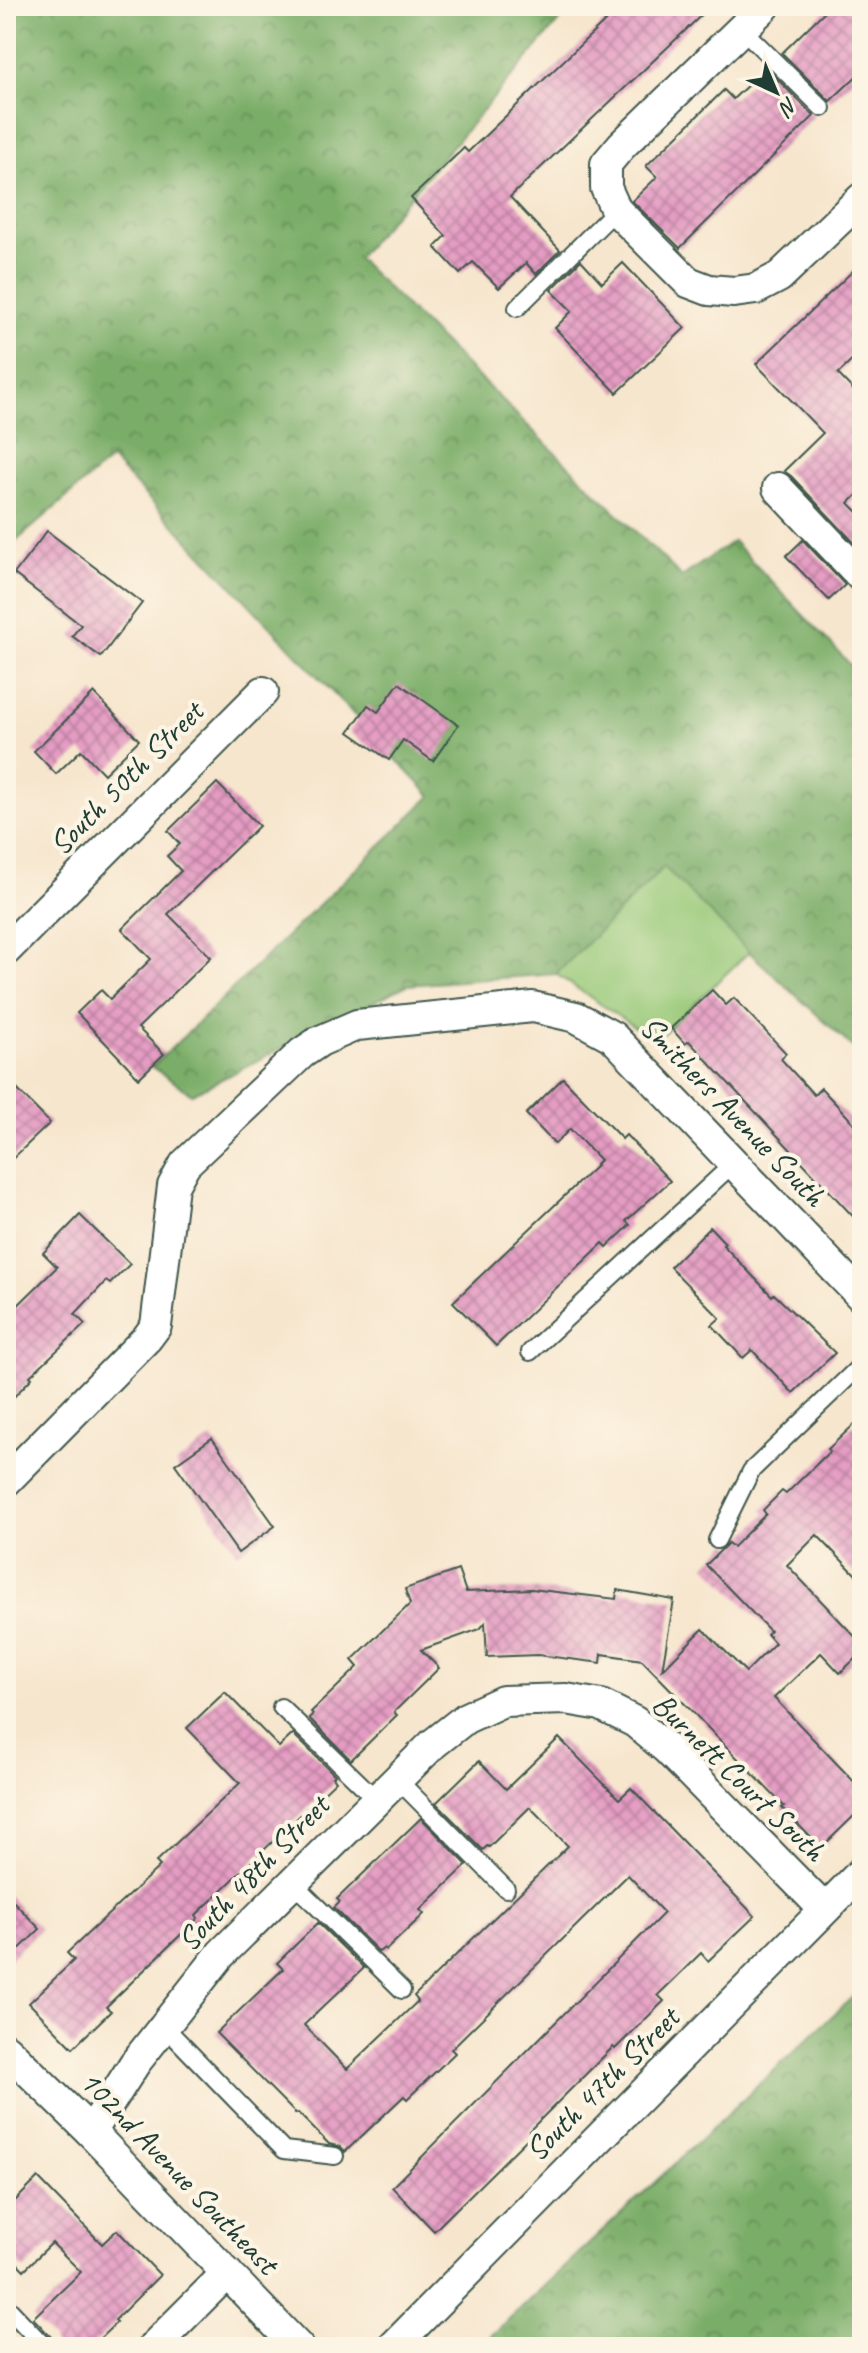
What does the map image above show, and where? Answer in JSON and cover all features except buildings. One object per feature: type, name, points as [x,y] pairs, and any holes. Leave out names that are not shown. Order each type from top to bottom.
[{"type":"street","points":[[765,6],[606,164],[611,199],[688,282],[709,290],[734,292],[756,289],[779,277],[862,198]]},
{"type":"street","points":[[778,488],[862,577]]},
{"type":"street","name":"South 50th Street","points":[[6,950],[263,692]]},
{"type":"street","name":"Smithers Avenue South","points":[[6,1481],[156,1326],[173,1186],[185,1164],[302,1053],[320,1041],[357,1025],[533,1007],[576,1017],[613,1037],[862,1297]]},
{"type":"street","name":"Burnett Court South","points":[[503,1701],[566,1699],[601,1705],[635,1722],[667,1749],[824,1909]]},
{"type":"street","name":"South 48th Street","points":[[91,2132],[135,2063],[221,1954],[433,1744],[466,1718],[503,1701]]},
{"type":"street","name":"South 47th Street","points":[[393,2347],[862,1872]]},
{"type":"street","name":"102nd Avenue Southeast","points":[[6,2049],[91,2132],[298,2347]]},
{"type":"street","points":[[153,2347],[227,2273]]},
{"type":"lane","points":[[742,29],[822,108]]},
{"type":"lane","points":[[517,308],[611,199]]},
{"type":"lane","points":[[530,1352],[734,1163]]},
{"type":"lane","points":[[717,1540],[751,1471],[862,1364]]},
{"type":"lane","points":[[281,1707],[387,1789],[506,1889]]},
{"type":"lane","points":[[293,1883],[402,1990]]},
{"type":"lane","points":[[163,2025],[284,2150],[335,2156]]},
{"type":"lane","points":[[6,2306],[45,2347]]},
{"type":"green space","points":[[6,6],[549,6],[560,20],[357,258],[682,577],[733,541],[862,677],[862,1056],[749,952],[664,867],[556,974],[407,985],[192,1094],[152,1067],[431,796],[111,459],[6,550]]},
{"type":"green space","points":[[664,867],[749,952],[655,1041],[556,974]]},
{"type":"green space","points":[[862,1988],[862,2347],[479,2347]]}]
